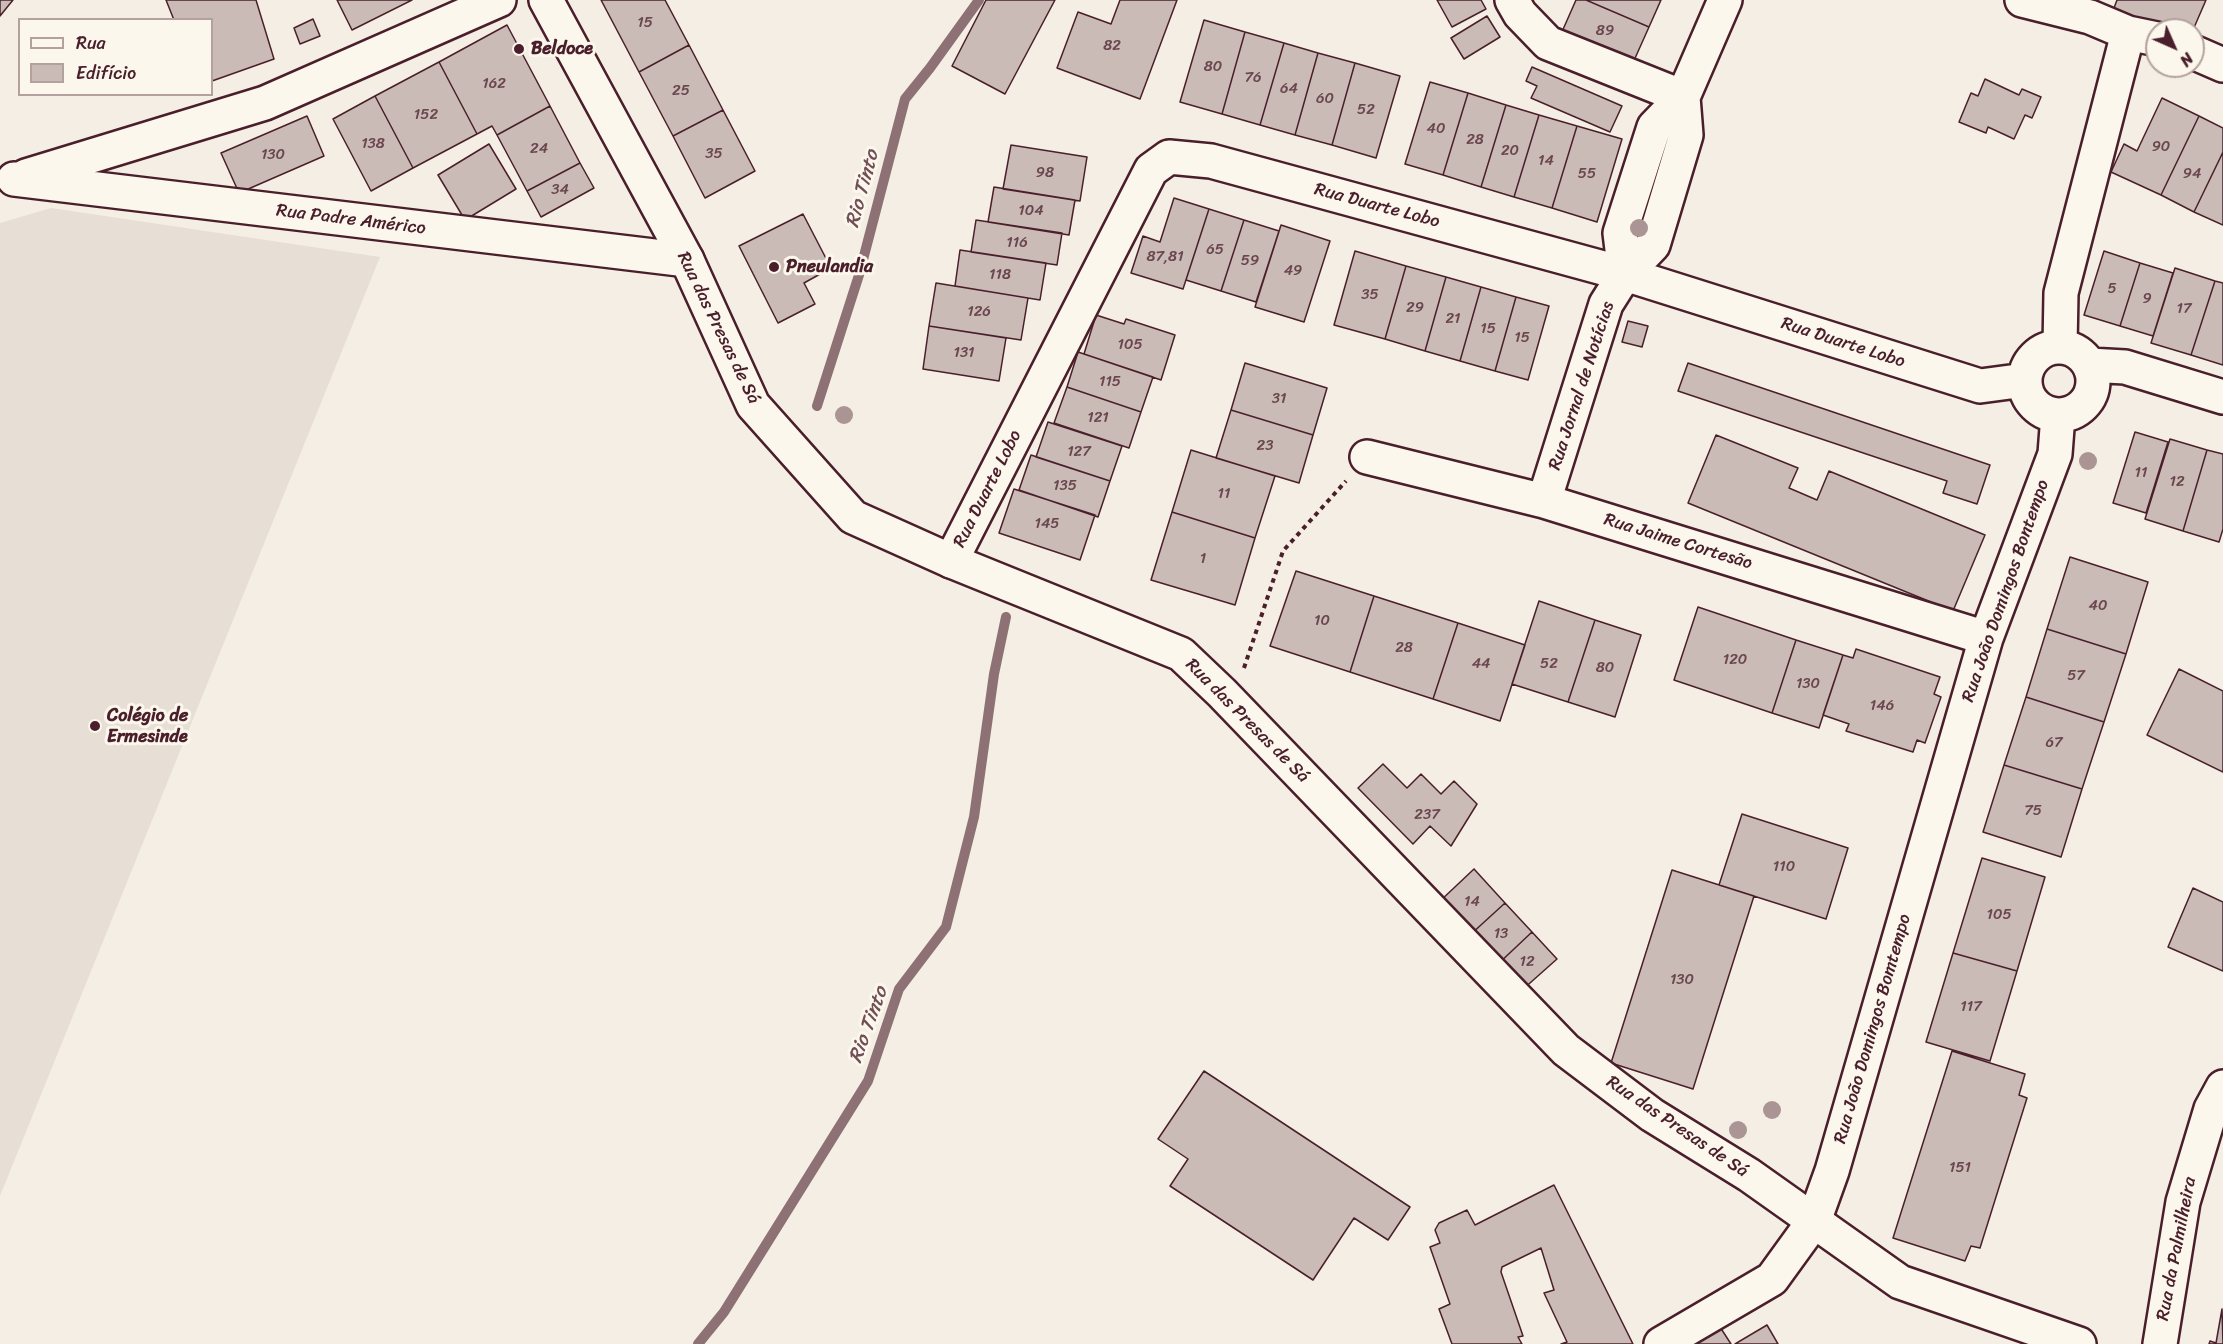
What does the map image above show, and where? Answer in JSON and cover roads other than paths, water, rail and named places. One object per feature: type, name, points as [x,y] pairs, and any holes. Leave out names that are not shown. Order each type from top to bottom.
[{"type":"street","name":"Rua Padre Américo","points":[[7,181],[265,103],[499,0]]},
{"type":"street","name":"Rua das Presas de Sá","points":[[546,0],[687,260],[753,405],[853,516],[951,561],[1180,654],[1222,693],[1566,1050],[1652,1115],[1749,1175],[1900,1282],[2079,1344]]},
{"type":"street","points":[[1512,0],[1520,14],[1548,43],[1683,97]]},
{"type":"street","points":[[1625,273],[1620,233],[1654,127],[1683,97],[1725,0]]},
{"type":"street","points":[[2022,0],[2094,8],[2143,36],[2061,293],[2060,347]]},
{"type":"street","points":[[2205,57],[2223,65]]},
{"type":"street","name":"Rua Duarte Lobo","points":[[951,561],[1151,170],[1168,158],[1211,161],[1625,273],[1980,386],[2025,380]]},
{"type":"street","name":"Rua Padre Américo","points":[[7,181],[687,260]]},
{"type":"street","name":"Rua Jornal de Notícias","points":[[1544,501],[1606,304],[1625,273]]},
{"type":"street","points":[[2060,347],[2077,352],[2089,365],[2092,388],[2088,399],[2080,408],[2070,414],[2058,415],[2038,408],[2031,401],[2026,391],[2025,380],[2027,370],[2040,353],[2060,347]]},
{"type":"street","points":[[2089,365],[2125,367],[2223,397]]},
{"type":"street","name":"Rua João Domingos Bontempo","points":[[1928,836],[1986,638],[2055,454],[2058,415]]},
{"type":"street","name":"Rua Jaime Cortesão","points":[[1367,458],[1544,501],[1986,638]]},
{"type":"street","name":"Rua João Domingos Bomtempo","points":[[1661,1344],[1772,1279],[1814,1221],[1832,1171],[1928,836]]},
{"type":"street","name":"Rua da Palmilheira","points":[[2160,1344],[2183,1202],[2211,1109],[2223,1087]]},
{"type":"waterway","name":"Rio Tinto","points":[[817,406],[859,275],[905,99],[979,0]]},
{"type":"waterway","name":"Rio Tinto","points":[[698,1344],[724,1312],[868,1081],[899,989],[946,927],[974,817],[994,674],[1006,617]]},
{"type":"place","name":"Beldoce","points":[[519,49]]},
{"type":"place","name":"Pneulandia","points":[[774,267]]},
{"type":"place","name":"Colégio de Ermesinde","points":[[95,726]]}]
